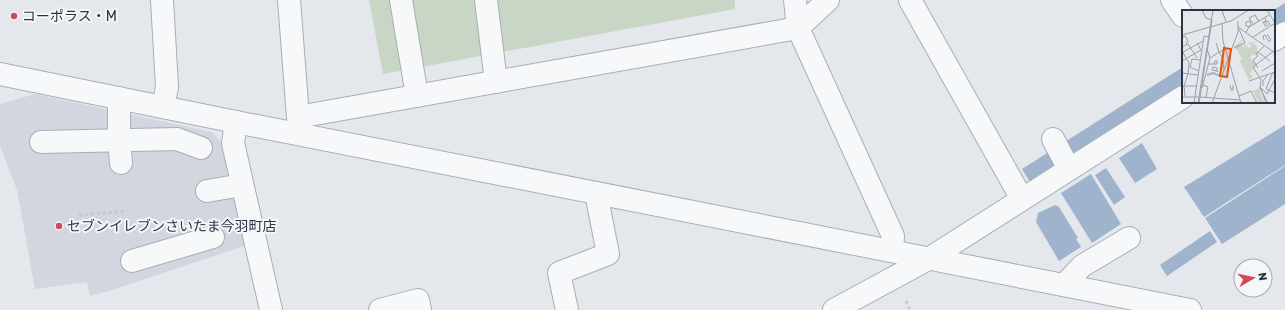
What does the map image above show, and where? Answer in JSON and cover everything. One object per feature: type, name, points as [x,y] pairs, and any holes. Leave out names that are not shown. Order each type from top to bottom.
[{"type":"street","points":[[162,0],[167,86],[177,139]]},
{"type":"street","points":[[288,0],[299,126]]},
{"type":"street","points":[[401,0],[417,96]]},
{"type":"street","points":[[486,0],[496,82]]},
{"type":"street","points":[[795,0],[798,28],[893,236],[892,251]]},
{"type":"street","points":[[299,126],[417,96],[798,28],[828,0]]},
{"type":"street","points":[[910,0],[1022,199]]},
{"type":"street","points":[[1172,0],[1182,15]]},
{"type":"street","points":[[1275,39],[1285,33]]},
{"type":"street","points":[[0,74],[236,122],[299,126],[596,193],[1190,310]]},
{"type":"street","points":[[119,98],[118,140],[121,163]]},
{"type":"street","points":[[834,310],[930,258],[1182,98]]},
{"type":"street","points":[[236,122],[233,142],[271,310]]},
{"type":"street","points":[[42,142],[177,139],[201,148]]},
{"type":"street","points":[[1053,139],[1069,170]]},
{"type":"street","points":[[207,191],[242,185]]},
{"type":"street","points":[[567,310],[559,273],[608,254],[596,193]]},
{"type":"street","points":[[132,261],[213,237]]},
{"type":"street","points":[[1064,285],[1082,266],[1129,238]]},
{"type":"street","points":[[380,310],[418,300],[420,310]]},
{"type":"path","points":[[79,215],[127,211]]},
{"type":"shaded area","points":[[35,94],[212,132],[229,150],[247,245],[90,296],[87,282],[35,289],[17,190],[0,146],[0,104]]},
{"type":"green space","points":[[369,0],[735,0],[735,9],[383,74]]},
{"type":"water","points":[[1285,3],[1285,23],[1275,29],[1275,10],[1274,10]]},
{"type":"water","points":[[1182,68],[1182,87],[1095,139],[1030,182],[1022,169]]},
{"type":"water","points":[[1285,125],[1285,165],[1204,217],[1184,187]]},
{"type":"water","points":[[1142,143],[1157,169],[1135,183],[1119,158]]},
{"type":"water","points":[[1285,166],[1285,204],[1222,244],[1205,218]]},
{"type":"water","points":[[1106,168],[1125,197],[1114,205],[1095,175]]},
{"type":"water","points":[[1091,174],[1121,224],[1092,243],[1061,193]]},
{"type":"water","points":[[1055,205],[1059,207],[1078,238],[1076,239],[1081,247],[1059,261],[1036,222],[1038,213]]},
{"type":"water","points":[[1210,231],[1217,242],[1167,276],[1160,265]]},
{"type":"place","name":"コーポラス・M","points":[[14,16]]},
{"type":"place","name":"セブンイレブンさいたま今羽町店","points":[[59,226]]}]
